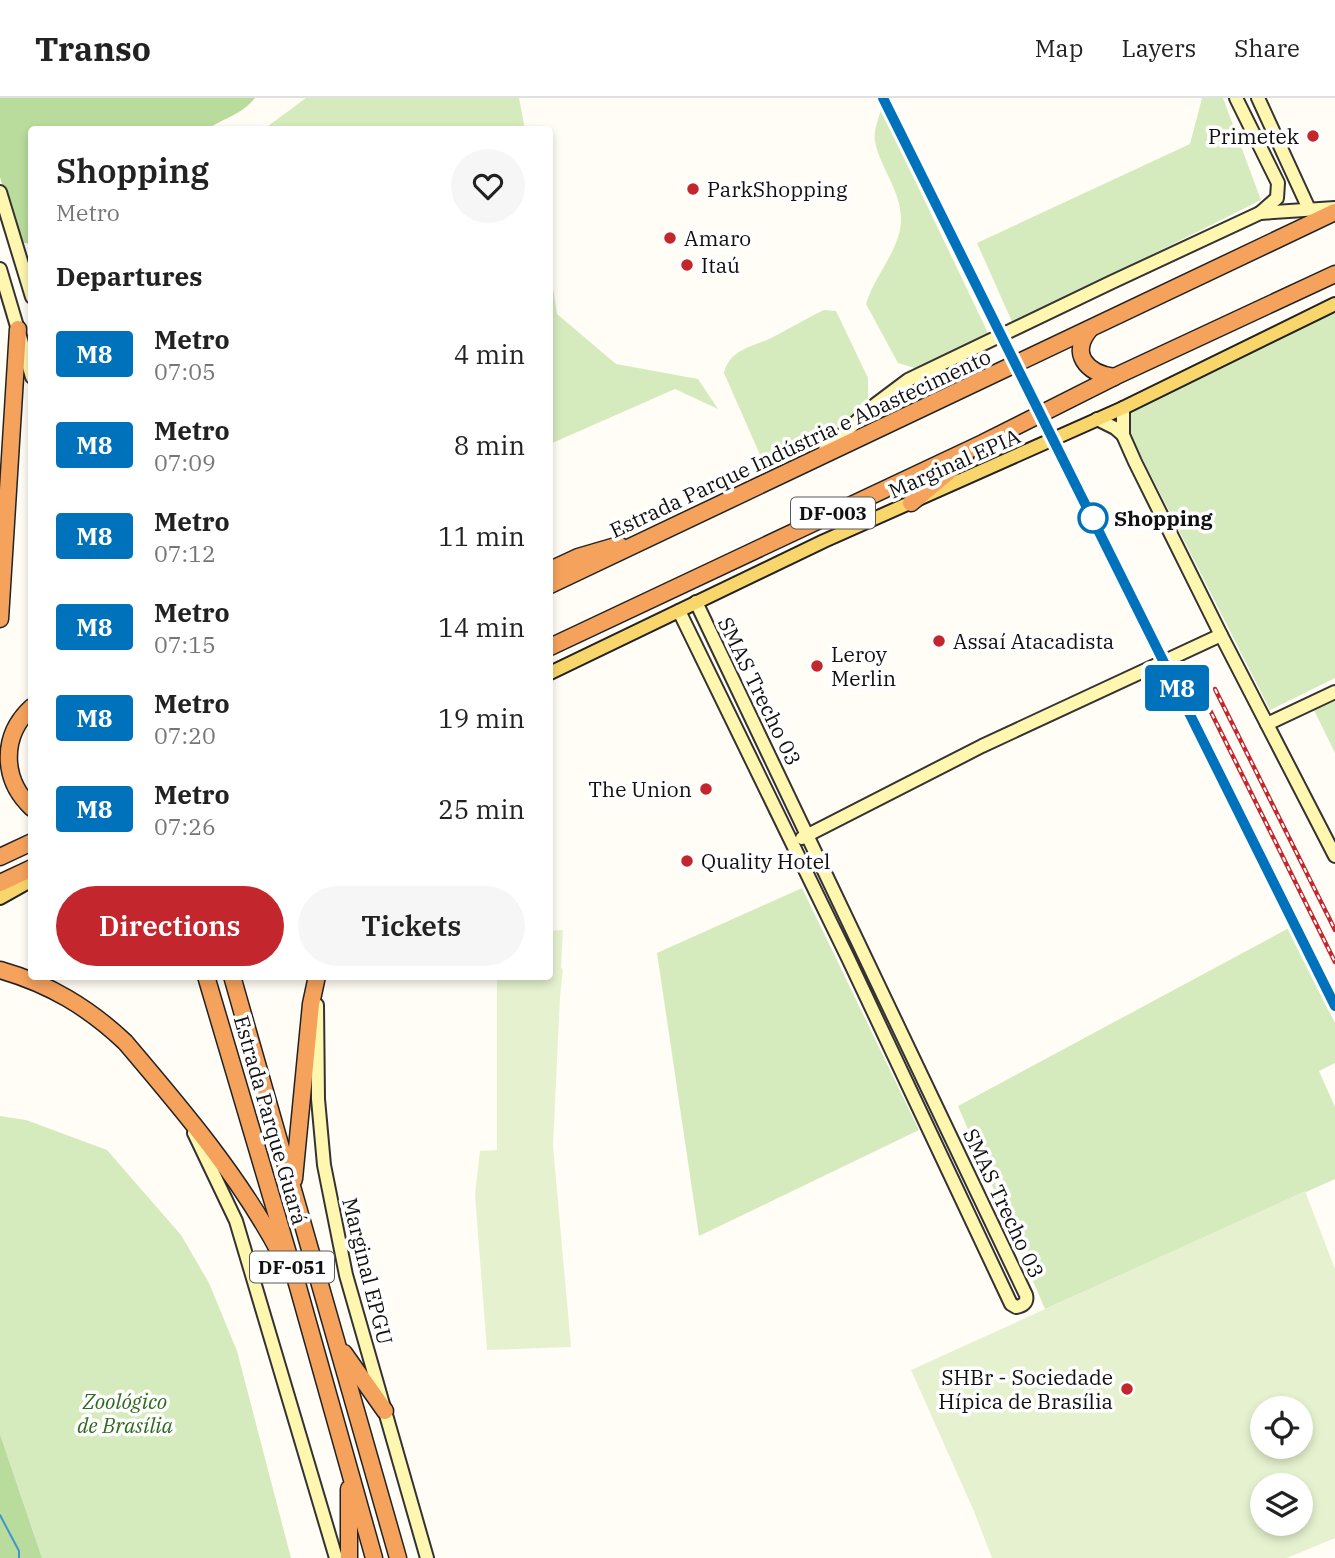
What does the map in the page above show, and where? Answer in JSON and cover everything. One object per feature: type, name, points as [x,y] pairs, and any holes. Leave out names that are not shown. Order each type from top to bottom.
[{"type":"highway","name":"Estrada Parque Indústria e Abastecimento","points":[[553,584],[1335,210]]},
{"type":"highway","name":"DF-003","points":[[553,646],[1335,274]]},
{"type":"highway","points":[[1090,329],[1082,344],[1084,360],[1096,373],[1114,377]]},
{"type":"highway","points":[[0,619],[18,330]]},
{"type":"highway","points":[[911,503],[983,443]]},
{"type":"highway","points":[[553,569],[602,548],[643,541]]},
{"type":"highway","points":[[28,711],[17,723],[11,736],[8,765],[17,792],[28,804]]},
{"type":"highway","points":[[0,857],[28,844]]},
{"type":"highway","points":[[0,867],[28,855]]},
{"type":"highway","points":[[0,883],[28,870]]},
{"type":"highway","points":[[0,970],[28,978]]},
{"type":"highway","points":[[34,980],[61,993],[105,1023],[132,1051],[184,1114],[253,1206],[298,1287]]},
{"type":"highway","name":"Estrada Parque Guará","points":[[207,980],[298,1287],[374,1558]]},
{"type":"highway","name":"Estrada Parque Guará","points":[[233,980],[398,1558]]},
{"type":"highway","points":[[293,1187],[311,1004],[316,982]]},
{"type":"highway","points":[[337,1344],[384,1411]]},
{"type":"highway","points":[[349,1469],[349,1558]]},
{"type":"main road","name":"Marginal EPIA","points":[[553,672],[696,602],[1123,408],[1334,305]]},
{"type":"main road","points":[[0,898],[28,882]]},
{"type":"street","points":[[817,457],[876,404],[908,380],[1260,212],[1277,198],[1279,190],[1273,170],[1236,98]]},
{"type":"street","points":[[1258,98],[1309,209]]},
{"type":"street","points":[[1273,170],[1283,167],[1287,162]]},
{"type":"street","points":[[0,192],[28,284]]},
{"type":"street","points":[[1260,212],[1335,210]]},
{"type":"street","points":[[0,269],[28,364]]},
{"type":"street","points":[[1123,408],[1123,435],[1221,635],[1335,856]]},
{"type":"street","points":[[1097,419],[1123,435]]},
{"type":"street","name":"SMAS Trecho 03","points":[[679,611],[850,962],[1011,1304],[1019,1307],[1025,1303],[1027,1296],[696,602]]},
{"type":"street","points":[[695,640],[710,632]]},
{"type":"street","points":[[792,843],[982,746],[1221,635]]},
{"type":"street","points":[[1268,724],[1335,692]]},
{"type":"street","points":[[850,962],[865,956]]},
{"type":"street","name":"Marginal EPGU","points":[[316,982],[318,1099],[324,1165],[346,1275],[427,1558]]},
{"type":"street","points":[[184,1114],[236,1221],[285,1379],[335,1558]]},
{"type":"green space","points":[[0,98],[255,98],[238,113],[214,126],[28,126],[28,244],[19,242],[0,177]]},
{"type":"green space","points":[[306,98],[519,98],[524,126],[268,126]]},
{"type":"green space","points":[[1202,98],[1223,98],[1261,200],[1013,324],[977,243],[1190,144]]},
{"type":"green space","points":[[881,109],[989,335],[915,368],[898,363],[866,304],[897,241],[901,219],[898,198],[875,141],[875,129]]},
{"type":"green space","points":[[553,288],[557,314],[616,364],[698,379],[718,409],[675,389],[553,443]]},
{"type":"green space","points":[[824,310],[836,311],[868,378],[868,405],[820,446],[759,472],[761,457],[724,373],[727,365],[744,349]]},
{"type":"green space","points":[[1329,313],[1335,314],[1335,678],[1270,710],[1128,430],[1128,412]]},
{"type":"green space","points":[[1335,701],[1335,753],[1314,710]]},
{"type":"green space","points":[[802,888],[919,1130],[699,1236],[657,953]]},
{"type":"green space","points":[[1289,928],[1335,1023],[1335,1063],[1319,1071],[1335,1107],[1335,1179],[1045,1309],[958,1106]]},
{"type":"green space","points":[[563,930],[553,1146],[571,1347],[487,1350],[475,1195],[480,1151],[497,1150],[497,980],[553,980],[553,931]]},
{"type":"green space","name":"Zoológico de Brasília","points":[[0,1116],[26,1120],[107,1150],[181,1235],[209,1283],[237,1351],[291,1558],[42,1558],[0,1434]]},
{"type":"green space","name":"SHBr - Sociedade Hípica de Brasília","points":[[1305,1191],[1335,1269],[1335,1538],[1287,1558],[992,1558],[911,1370]]},
{"type":"green space","points":[[0,1434],[42,1558],[0,1558]]},
{"type":"waterway","points":[[0,1515],[19,1551],[19,1558]]},
{"type":"railway","points":[[883,98],[1335,1006]]},
{"type":"railway","points":[[1215,689],[1335,930]]},
{"type":"railway","points":[[1203,696],[1335,962]]},
{"type":"metro line","name":"M8","points":[[883,98],[1335,1006]]},
{"type":"place","name":"Primetek","points":[[1313,136]]},
{"type":"place","name":"ParkShopping","points":[[693,189]]},
{"type":"place","name":"Amaro","points":[[670,238]]},
{"type":"place","name":"Itaú","points":[[687,265]]},
{"type":"place","name":"Shopping","points":[[1093,518]]},
{"type":"place","name":"Assaí Atacadista","points":[[939,641]]},
{"type":"place","name":"Leroy Merlin","points":[[817,666]]},
{"type":"place","name":"The Union","points":[[706,789]]},
{"type":"place","name":"Quality Hotel","points":[[687,861]]},
{"type":"place","name":"SHBr - Sociedade Hípica de Brasília","points":[[1127,1389]]}]
